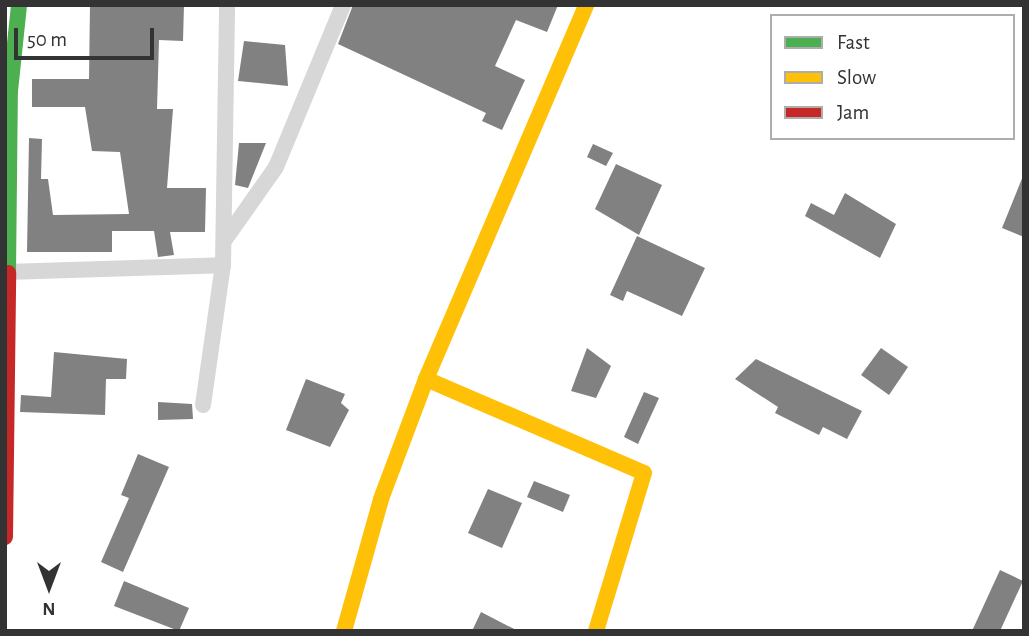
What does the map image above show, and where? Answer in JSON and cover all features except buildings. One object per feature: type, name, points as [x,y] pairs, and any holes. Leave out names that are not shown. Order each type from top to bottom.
[{"type":"street","points":[[5,537],[8,91],[19,5]]},
{"type":"street","points":[[204,405],[223,265],[227,5]]},
{"type":"street","points":[[224,241],[276,167],[343,5]]},
{"type":"street","points":[[344,631],[381,499],[426,379],[586,5]]},
{"type":"street","points":[[6,272],[223,265]]},
{"type":"street","points":[[426,379],[644,473],[596,631]]},
{"type":"traffic: fast","points":[[8,273],[10,91],[19,5]]},
{"type":"traffic: slow","points":[[344,631],[381,499],[426,379],[586,5]]},
{"type":"traffic: slow","points":[[426,379],[644,473],[596,631]]},
{"type":"traffic: jam","points":[[5,537],[8,273]]}]
